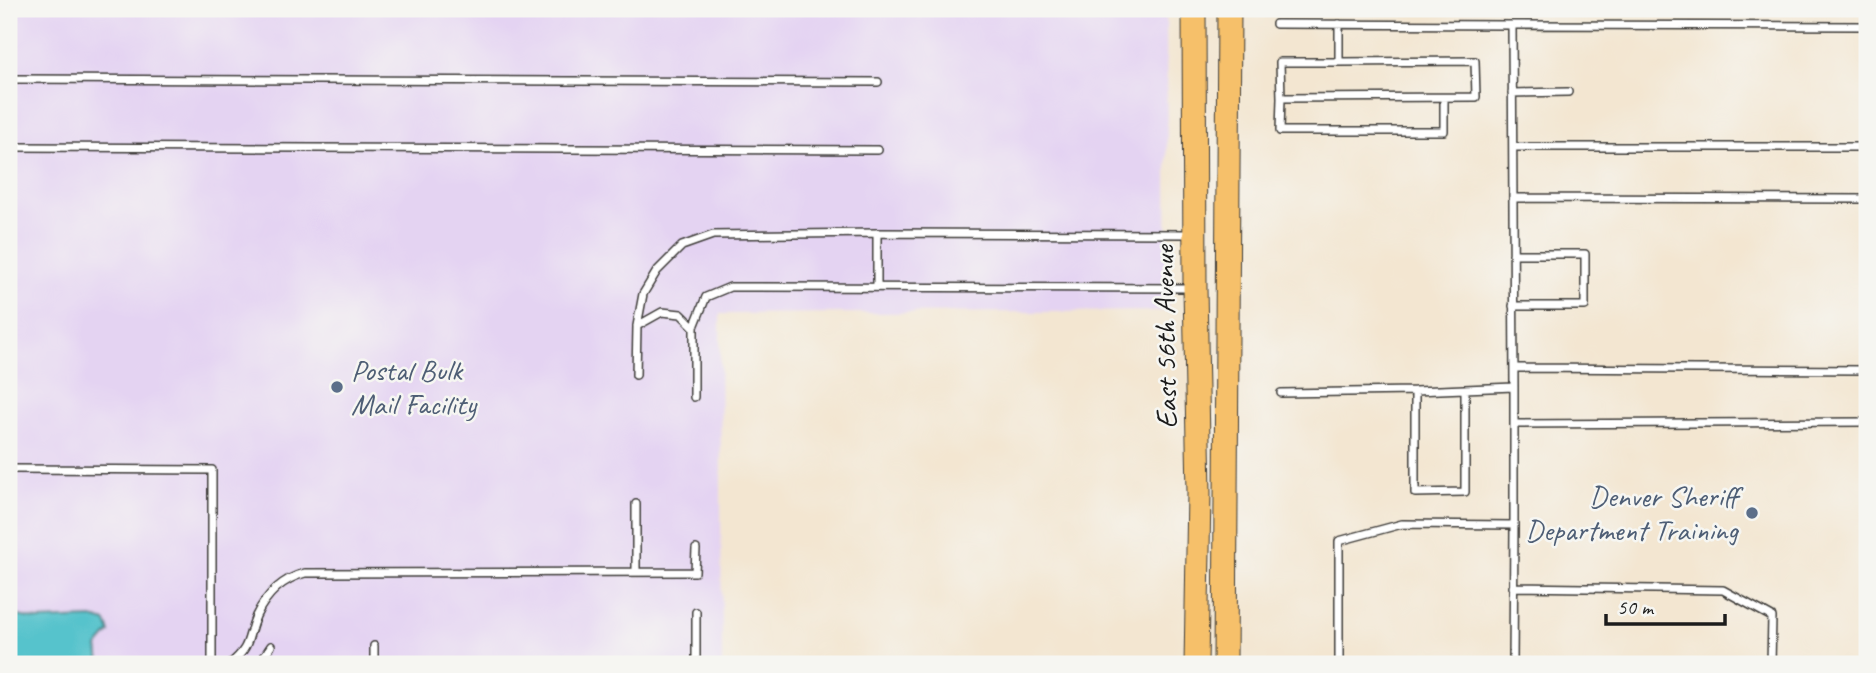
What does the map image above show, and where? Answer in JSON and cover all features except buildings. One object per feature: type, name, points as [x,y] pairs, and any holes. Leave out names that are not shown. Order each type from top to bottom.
[{"type":"main road","name":"East 56th Avenue","points":[[1194,9],[1194,234],[1199,493],[1196,664]]},
{"type":"main road","name":"East 56th Avenue","points":[[1226,664],[1229,9]]},
{"type":"lane","points":[[1276,24],[1867,26]]},
{"type":"lane","points":[[1339,24],[1339,62]]},
{"type":"lane","points":[[1512,25],[1513,664]]},
{"type":"lane","points":[[1281,98],[1476,97],[1475,61],[1280,62],[1280,131],[1444,131],[1444,98]]},
{"type":"lane","points":[[9,79],[878,82]]},
{"type":"lane","points":[[1512,93],[1568,92]]},
{"type":"lane","points":[[9,147],[878,150]]},
{"type":"lane","points":[[1513,147],[1867,147]]},
{"type":"lane","points":[[1513,198],[1867,199]]},
{"type":"lane","points":[[877,233],[877,287]]},
{"type":"lane","points":[[636,375],[637,326],[643,294],[657,271],[682,246],[713,235],[1194,234]]},
{"type":"lane","points":[[1513,254],[1585,254],[1585,306],[1513,306]]},
{"type":"lane","points":[[694,397],[694,327],[706,298],[730,287],[1195,288]]},
{"type":"lane","points":[[637,326],[662,312],[681,314],[694,327]]},
{"type":"lane","points":[[1514,368],[1867,370]]},
{"type":"lane","points":[[1281,393],[1514,387]]},
{"type":"lane","points":[[1415,391],[1415,493],[1465,492],[1465,389]]},
{"type":"lane","points":[[1514,424],[1867,422]]},
{"type":"lane","points":[[9,470],[212,470],[212,664]]},
{"type":"lane","points":[[636,504],[636,572]]},
{"type":"lane","points":[[1339,664],[1339,541],[1402,524],[1514,525]]},
{"type":"lane","points":[[230,664],[248,644],[256,617],[267,598],[282,582],[305,573],[695,572],[696,549]]},
{"type":"lane","points":[[1513,587],[1723,590],[1772,617],[1771,664]]},
{"type":"lane","points":[[696,612],[696,664]]},
{"type":"lane","points":[[259,664],[271,646]]},
{"type":"lane","points":[[374,646],[374,664]]},
{"type":"shaded area","points":[[9,9],[1166,9],[1168,311],[720,314],[722,664],[9,664]]},
{"type":"water","points":[[9,614],[38,620],[93,618],[106,622],[110,632],[98,646],[100,664],[9,664]]},
{"type":"place","name":"Postal Bulk Mail Facility","points":[[337,387]]},
{"type":"place","name":"Denver Sheriff Department Training","points":[[1752,513]]}]
